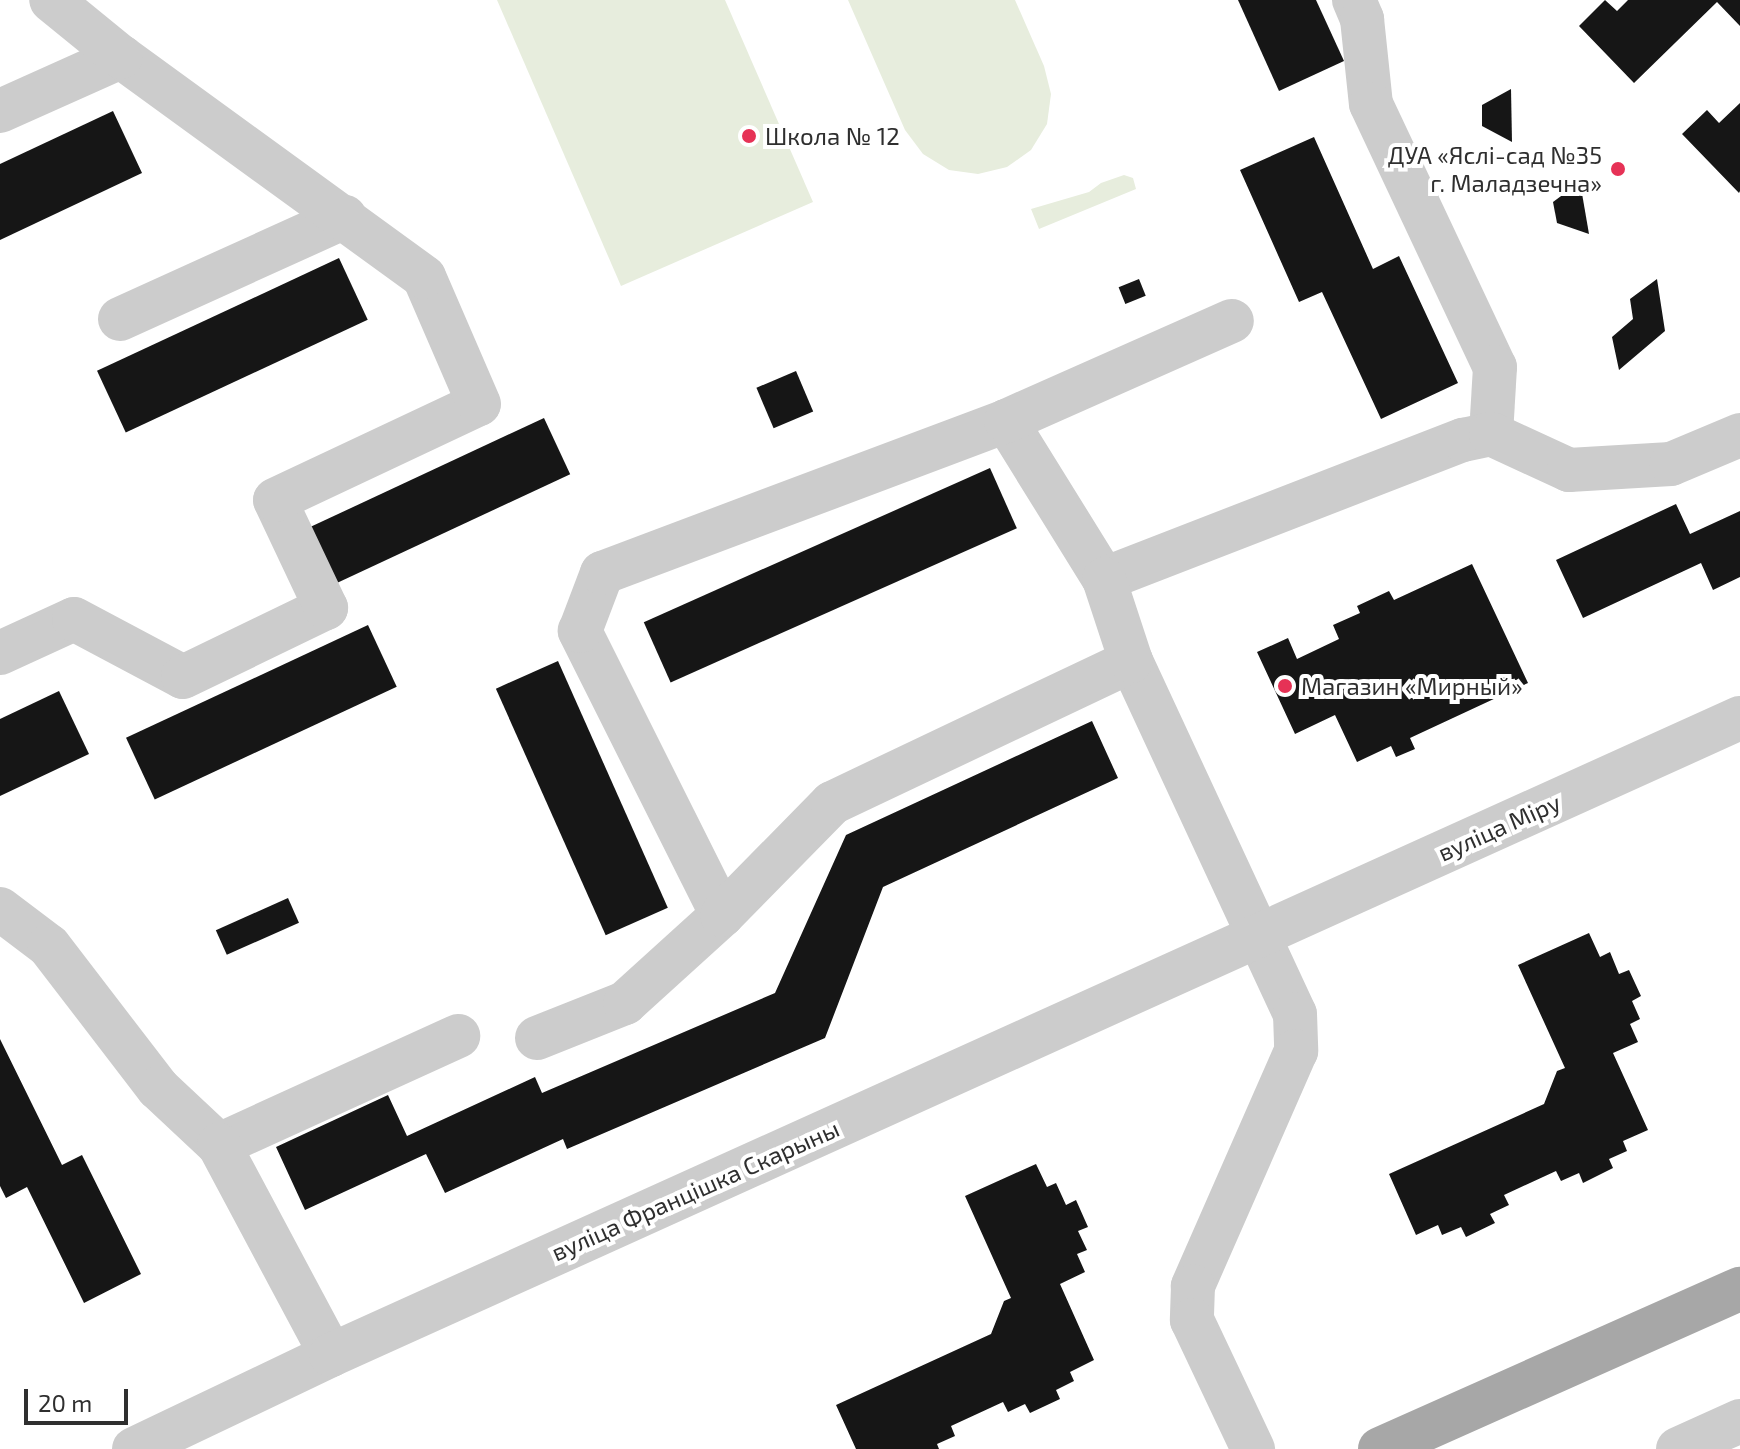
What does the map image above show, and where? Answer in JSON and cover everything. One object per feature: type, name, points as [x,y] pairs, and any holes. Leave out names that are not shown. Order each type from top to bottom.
[{"type":"main road","points":[[1380,1449],[1740,1289]]},
{"type":"street","points":[[0,653],[74,619],[183,677],[326,608],[275,500],[479,404],[424,277],[121,57],[51,0]]},
{"type":"street","points":[[1354,0],[1362,19],[1371,104],[1495,367],[1491,434]]},
{"type":"street","points":[[0,111],[121,57]]},
{"type":"street","points":[[120,319],[345,217]]},
{"type":"street","points":[[722,915],[580,631],[602,573],[1006,421],[1232,321]]},
{"type":"street","points":[[1006,421],[1104,579],[1131,661],[1295,1014],[1296,1051],[1193,1286],[1192,1320],[1253,1449]]},
{"type":"street","points":[[1104,579],[1463,440],[1491,434],[1569,470],[1671,464],[1740,435]]},
{"type":"street","points":[[537,1038],[625,1003],[722,915],[832,803],[1131,661]]},
{"type":"street","name":"вуліца Міру","points":[[1259,935],[1735,733]]},
{"type":"street","points":[[0,909],[49,946],[158,1088],[219,1145],[331,1355]]},
{"type":"street","name":"вуліца Францішка Скарыны","points":[[134,1449],[331,1355],[1259,935]]},
{"type":"street","points":[[219,1145],[458,1036]]},
{"type":"street","points":[[1678,1449],[1740,1421]]},
{"type":"green space","points":[[497,0],[725,0],[813,202],[621,286]]},
{"type":"green space","points":[[848,0],[1015,0],[1044,66],[1051,94],[1047,124],[1031,150],[1007,167],[978,174],[949,170],[923,154],[905,130]]},
{"type":"green space","points":[[1124,175],[1133,178],[1136,189],[1039,229],[1031,209],[1089,192],[1101,183]]},
{"type":"building","points":[[1238,0],[1316,0],[1344,61],[1279,91]]},
{"type":"building","points":[[1605,0],[1617,11],[1628,0],[1740,0],[1740,26],[1717,2],[1634,83],[1579,26]]},
{"type":"building","points":[[1511,89],[1512,142],[1482,126],[1482,105]]},
{"type":"building","points":[[1740,103],[1739,193],[1682,134],[1707,110],[1719,123]]},
{"type":"building","points":[[113,111],[142,173],[0,240],[0,164]]},
{"type":"building","points":[[1314,137],[1373,269],[1399,256],[1458,383],[1381,419],[1322,292],[1299,302],[1240,170]]},
{"type":"building","points":[[1580,182],[1589,234],[1557,223],[1553,202]]},
{"type":"building","points":[[339,258],[368,320],[126,432],[97,371]]},
{"type":"building","points":[[1139,279],[1146,296],[1125,304],[1119,287]]},
{"type":"building","points":[[1657,279],[1665,331],[1619,370],[1612,337],[1633,319],[1630,299]]},
{"type":"building","points":[[796,371],[813,412],[774,428],[756,388]]},
{"type":"building","points":[[544,418],[570,474],[336,583],[310,527]]},
{"type":"building","points":[[990,468],[1017,528],[671,682],[644,622]]},
{"type":"building","points":[[1676,504],[1690,534],[1740,511],[1740,577],[1713,590],[1701,563],[1583,618],[1556,560]]},
{"type":"building","points":[[1472,564],[1528,683],[1410,738],[1415,749],[1396,757],[1391,746],[1357,762],[1335,715],[1295,734],[1257,652],[1288,638],[1297,659],[1339,639],[1333,625],[1360,613],[1357,606],[1389,591],[1394,600]]},
{"type":"building","points":[[368,625],[397,687],[155,799],[126,738]]},
{"type":"building","points":[[558,661],[668,908],[606,935],[496,689]]},
{"type":"building","points":[[59,691],[89,754],[0,796],[0,719]]},
{"type":"building","points":[[1092,721],[1118,778],[883,887],[825,1038],[567,1149],[563,1139],[445,1193],[426,1154],[305,1210],[276,1147],[388,1095],[407,1136],[535,1077],[542,1093],[775,993],[846,835]]},
{"type":"building","points":[[288,898],[299,923],[227,955],[216,930]]},
{"type":"building","points":[[1589,933],[1600,957],[1610,952],[1619,974],[1629,970],[1641,996],[1632,1001],[1640,1019],[1630,1024],[1638,1042],[1613,1053],[1648,1130],[1623,1141],[1627,1151],[1609,1159],[1613,1168],[1583,1183],[1579,1173],[1561,1181],[1556,1171],[1504,1195],[1509,1205],[1490,1214],[1495,1223],[1466,1237],[1461,1227],[1442,1235],[1438,1225],[1416,1235],[1389,1174],[1544,1104],[1557,1071],[1565,1068],[1518,965]]},
{"type":"building","points":[[0,1039],[62,1165],[82,1155],[141,1274],[84,1303],[27,1187],[6,1198],[0,1186]]},
{"type":"building","points":[[1036,1164],[1047,1187],[1056,1183],[1066,1205],[1076,1200],[1088,1227],[1078,1231],[1087,1250],[1077,1254],[1085,1272],[1060,1284],[1094,1360],[1070,1372],[1074,1381],[1056,1390],[1060,1399],[1030,1413],[1025,1404],[1008,1412],[1003,1402],[951,1426],[955,1436],[937,1444],[939,1449],[856,1449],[836,1405],[991,1334],[1004,1301],[1011,1298],[965,1196]]},
{"type":"place","name":"Школа № 12","points":[[749,136]]},
{"type":"place","name":"ДУА «Яслі-сад №35 г. Маладзечна»","points":[[1618,169]]},
{"type":"place","name":"Магазин «Мирный»","points":[[1285,686]]}]
